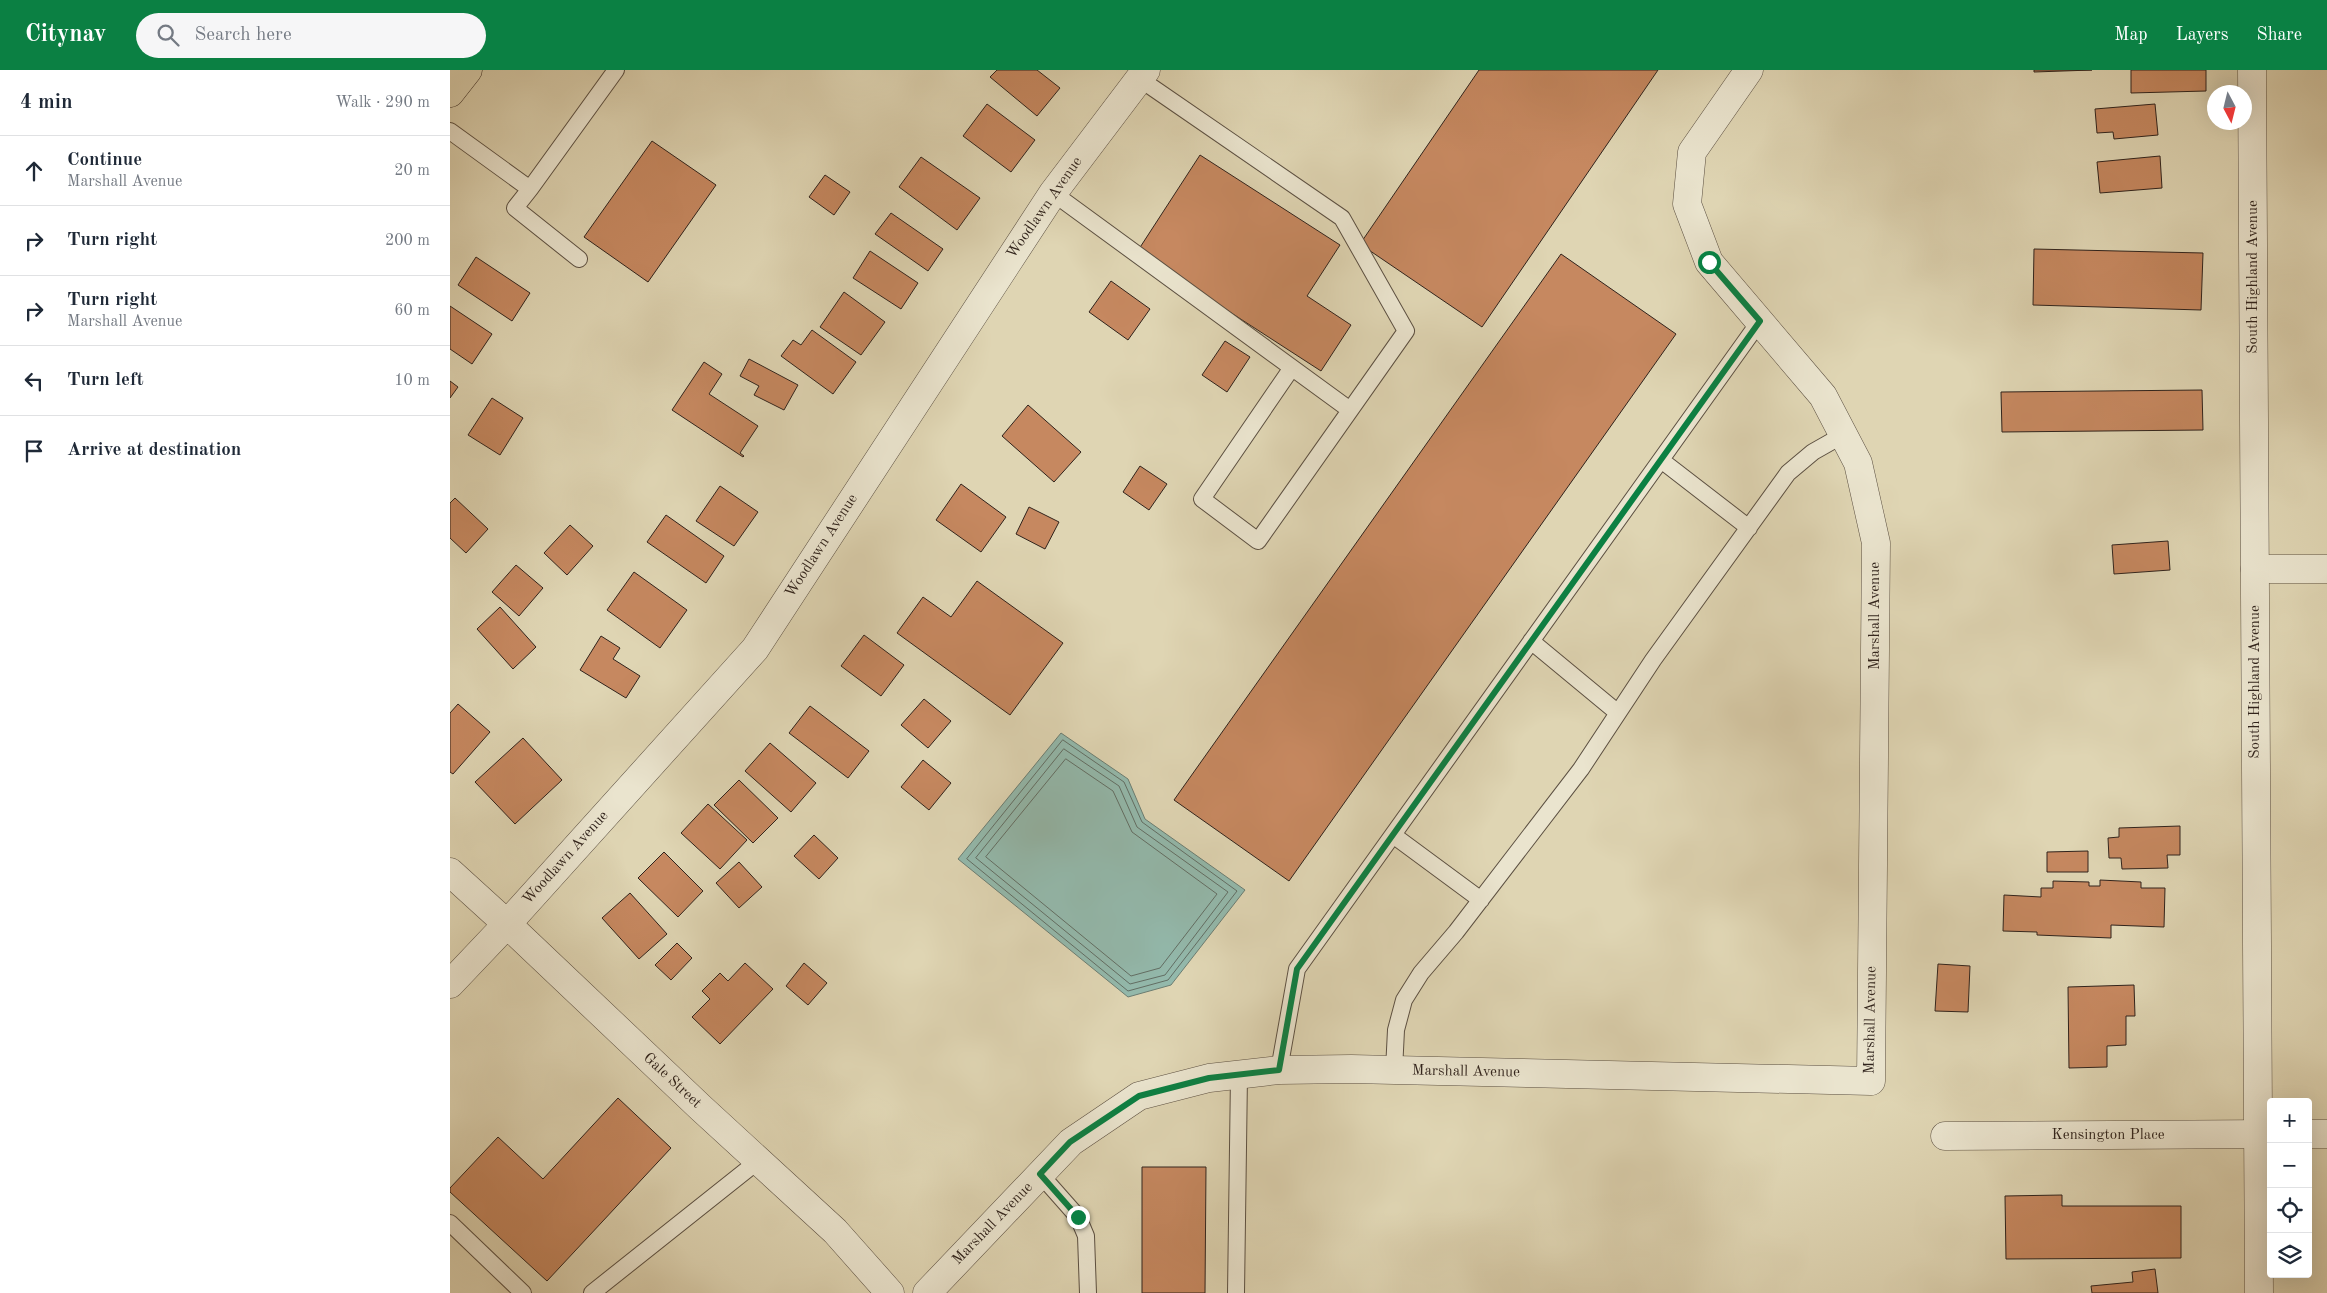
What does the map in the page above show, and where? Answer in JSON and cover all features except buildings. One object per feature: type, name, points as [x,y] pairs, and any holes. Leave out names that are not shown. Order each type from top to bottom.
[{"type":"main road","points":[[450,93],[468,70]]},
{"type":"street","name":"Marshall Avenue","points":[[927,1293],[1070,1142],[1139,1096],[1209,1078],[1279,1070],[1394,1070],[1871,1080],[1876,543],[1858,463],[1823,396],[1709,262],[1687,204],[1692,152],[1749,70]]},
{"type":"street","name":"South Highland Avenue","points":[[2252,70],[2254,569],[2264,1134],[2259,1293]]},
{"type":"street","name":"Woodlawn Avenue","points":[[450,984],[507,924],[755,649],[1053,193],[1143,74]]},
{"type":"street","points":[[2254,569],[2327,569]]},
{"type":"street","name":"Gale Street","points":[[450,872],[835,1231],[890,1293]]},
{"type":"street","name":"Kensington Place","points":[[1945,1136],[2264,1134]]},
{"type":"street","points":[[2312,1134],[2327,1134]]},
{"type":"lane","points":[[579,260],[515,208],[616,70]]},
{"type":"lane","points":[[1143,74],[1342,218],[1406,331],[1258,541],[1202,499],[1291,370]]},
{"type":"lane","points":[[450,131],[530,189]]},
{"type":"lane","points":[[1053,193],[1291,370],[1350,410]]},
{"type":"lane","points":[[1279,1070],[1297,969],[1760,321]]},
{"type":"lane","points":[[1394,1070],[1396,1030],[1404,1000],[1421,973],[1456,932],[1581,769],[1653,660],[1788,473],[1813,452],[1843,435]]},
{"type":"lane","points":[[1661,460],[1749,528]]},
{"type":"lane","points":[[1531,641],[1618,713]]},
{"type":"lane","points":[[1393,835],[1481,900]]},
{"type":"lane","points":[[1236,1293],[1239,1075]]},
{"type":"lane","points":[[592,1293],[758,1161]]},
{"type":"lane","points":[[1040,1174],[1078,1217],[1086,1236],[1088,1293]]},
{"type":"lane","points":[[450,1223],[523,1293]]},
{"type":"water","points":[[1061,733],[1128,779],[1145,819],[1245,890],[1171,985],[1128,997],[958,859]]},
{"type":"route","points":[[1078,1217],[1040,1174],[1070,1142],[1139,1096],[1209,1078],[1279,1070],[1297,969],[1760,321],[1709,262]]}]
